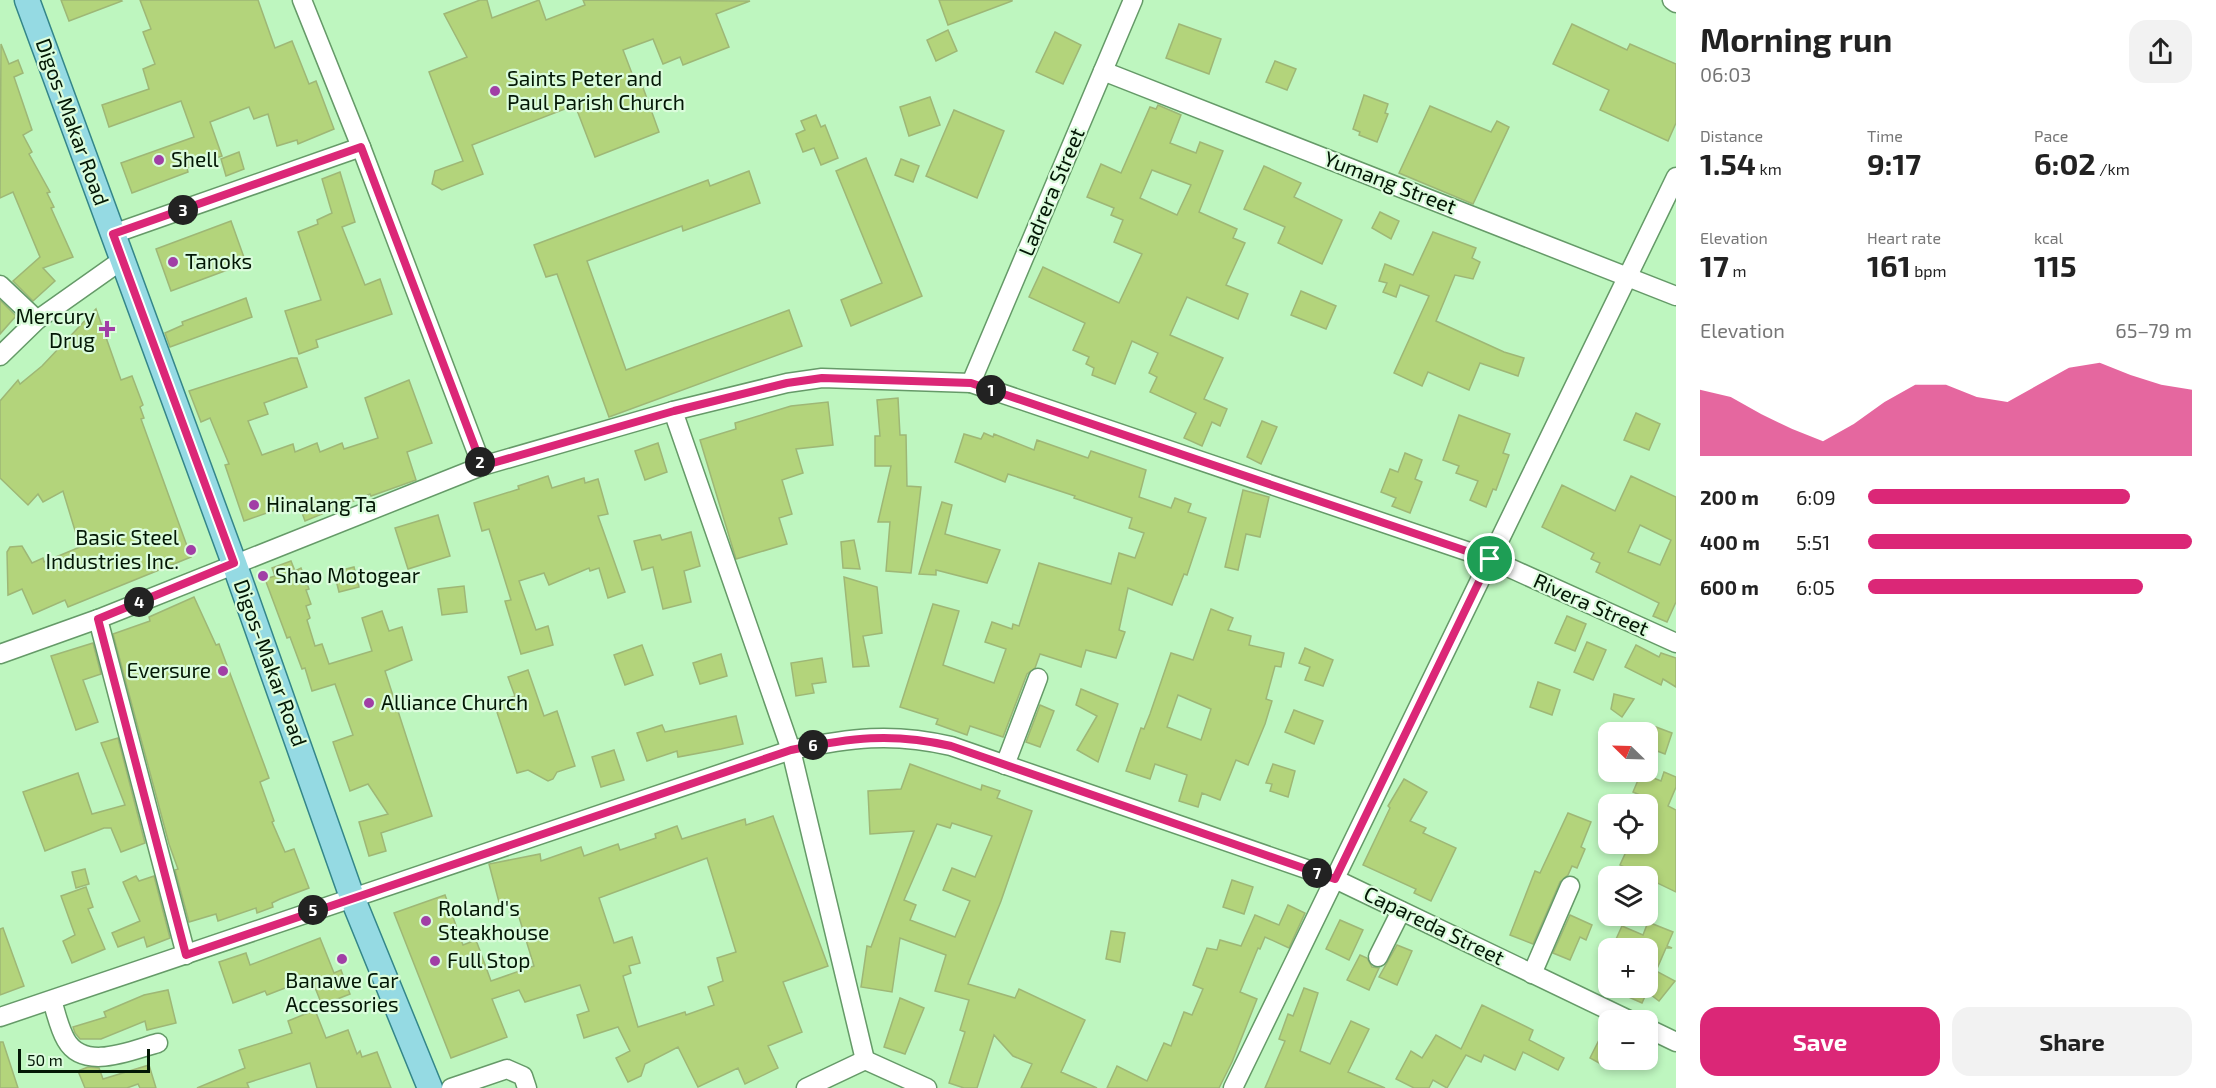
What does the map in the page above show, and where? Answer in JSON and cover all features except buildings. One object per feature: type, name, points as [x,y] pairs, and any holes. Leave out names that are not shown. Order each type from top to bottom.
[{"type":"main road","name":"Digos-Makar Road","points":[[27,0],[234,563],[352,897],[430,1088]]},
{"type":"street","points":[[302,0],[361,147],[482,466]]},
{"type":"street","name":"Ladrera Street","points":[[971,383],[1133,0]]},
{"type":"street","points":[[1672,0],[1676,3]]},
{"type":"street","name":"Yumang Street","points":[[1103,71],[1676,296]]},
{"type":"street","points":[[113,234],[361,147]]},
{"type":"street","points":[[1233,1088],[1676,177]]},
{"type":"street","points":[[0,356],[37,320],[122,260]]},
{"type":"street","points":[[0,285],[37,320]]},
{"type":"street","name":"Rivera Street","points":[[0,654],[98,619],[482,466],[674,411],[787,383],[822,378],[971,383],[1490,559],[1676,643]]},
{"type":"street","points":[[674,411],[791,750],[865,1060]]},
{"type":"street","points":[[98,619],[186,955]]},
{"type":"street","points":[[1005,765],[1038,678]]},
{"type":"street","name":"Capareda Street","points":[[0,1017],[791,750],[846,739],[916,738],[1005,765],[1335,879],[1608,1010]]},
{"type":"street","points":[[1532,974],[1570,886]]},
{"type":"street","points":[[1378,957],[1401,911]]},
{"type":"street","points":[[52,1000],[65,1039],[80,1053],[106,1057],[158,1043]]},
{"type":"street","points":[[1658,1033],[1676,1042]]},
{"type":"street","points":[[806,1088],[865,1060],[927,1088]]},
{"type":"street","points":[[451,1088],[507,1069],[523,1076],[527,1088]]},
{"type":"place","name":"Saints Peter and Paul Parish Church","points":[[495,91]]},
{"type":"place","name":"Shell","points":[[159,160]]},
{"type":"place","name":"Tanoks","points":[[173,262]]},
{"type":"place","name":"Mercury Drug","points":[[107,329]]},
{"type":"place","name":"Hinalang Ta","points":[[254,505]]},
{"type":"place","name":"Basic Steel Industries Inc.","points":[[191,550]]},
{"type":"place","name":"Shao Motogear","points":[[263,576]]},
{"type":"place","name":"Eversure","points":[[223,671]]},
{"type":"place","name":"Alliance Church","points":[[369,703]]},
{"type":"place","name":"Roland's Steakhouse","points":[[426,921]]},
{"type":"place","name":"Banawe Car Accessories","points":[[342,959]]},
{"type":"place","name":"Full Stop","points":[[435,961]]},
{"type":"route","points":[[361,147],[482,466],[674,411],[787,383],[822,378],[971,383],[1490,559],[1335,879],[951,746],[916,738],[846,739],[791,750],[186,955],[98,619],[234,563],[113,234],[361,147]]}]
